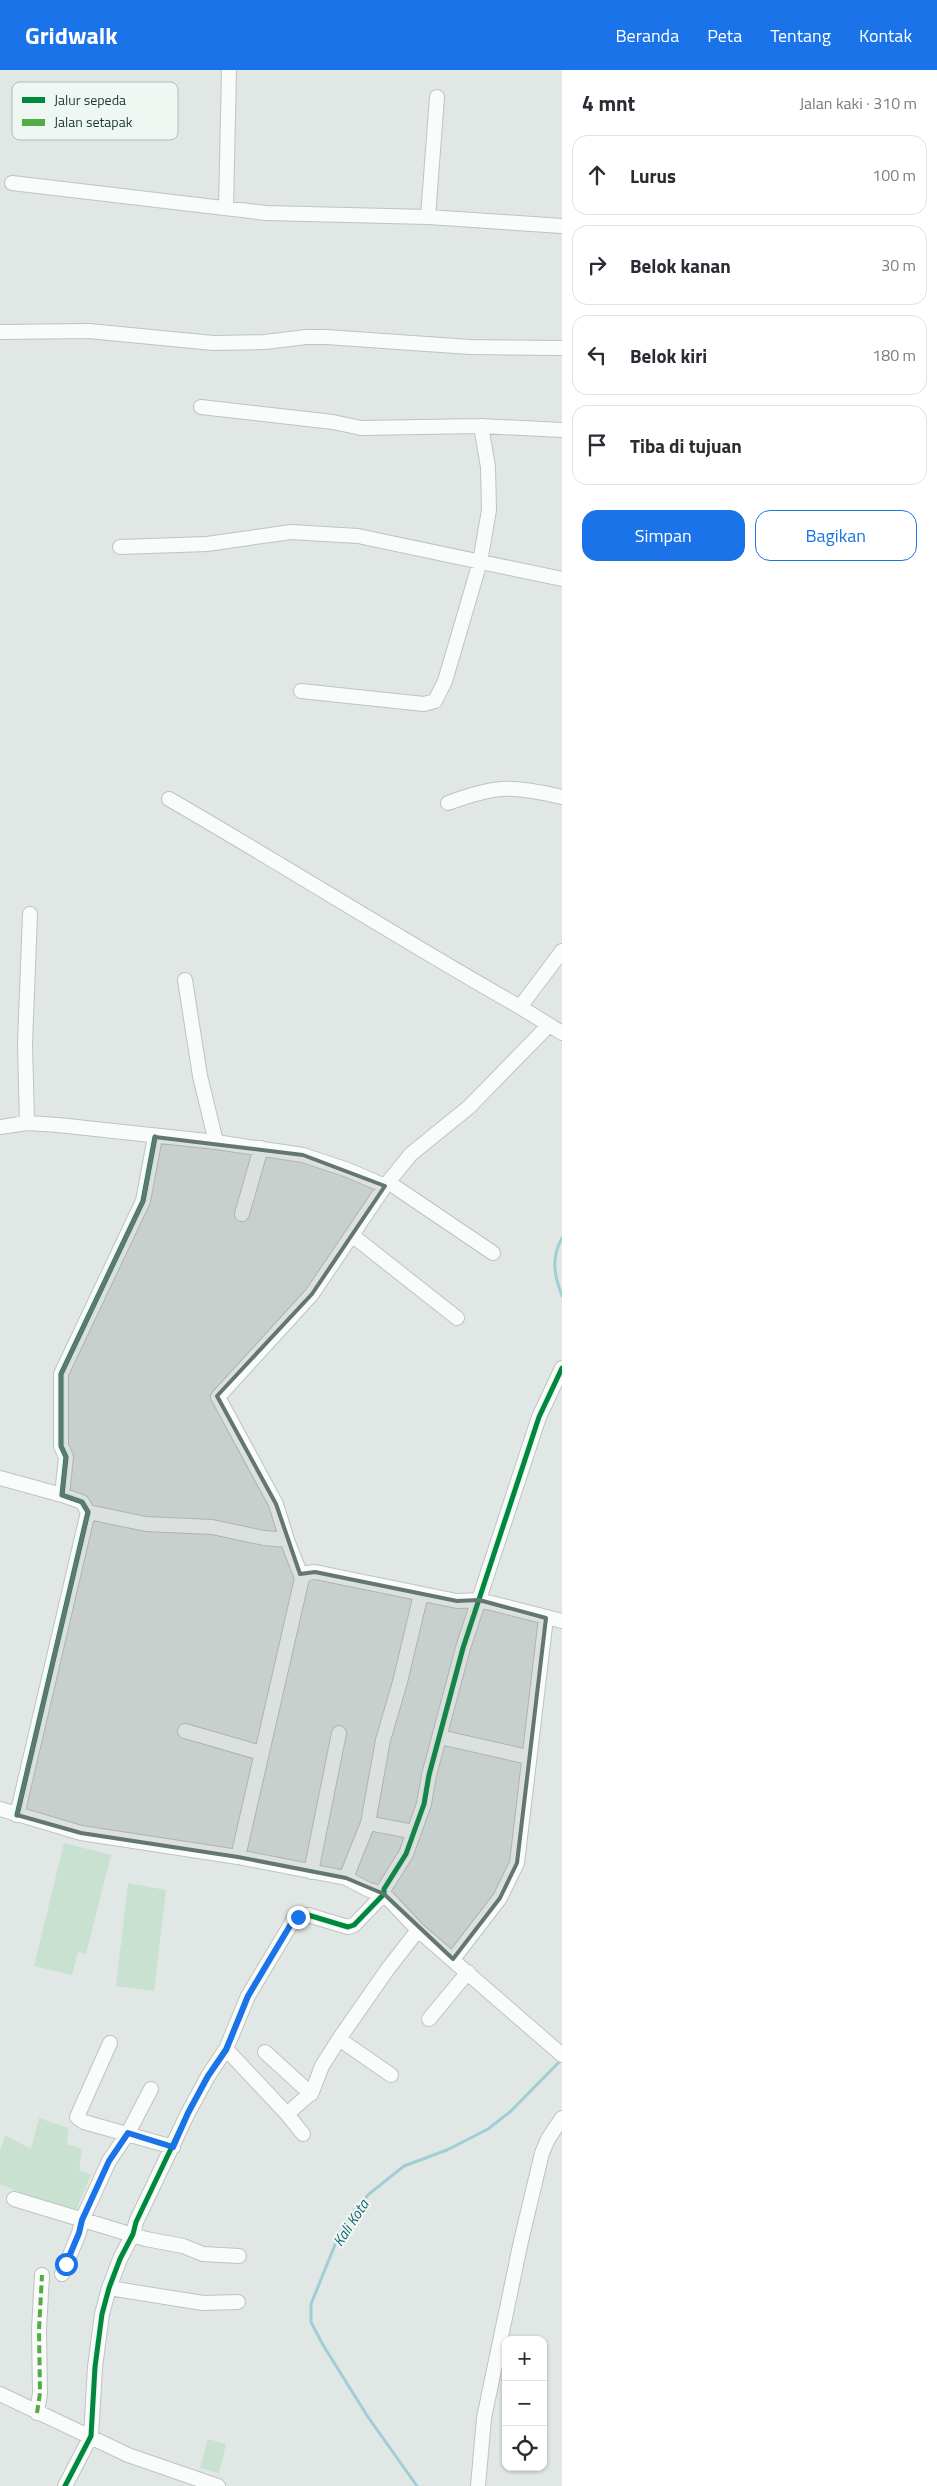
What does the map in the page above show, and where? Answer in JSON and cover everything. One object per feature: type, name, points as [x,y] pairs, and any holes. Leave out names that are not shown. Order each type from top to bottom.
[{"type":"street","points":[[226,208],[229,70]]},
{"type":"street","points":[[428,217],[436,97]]},
{"type":"street","points":[[12,184],[266,213],[428,217],[562,226]]},
{"type":"street","points":[[0,332],[89,331],[213,343],[265,342],[306,337],[326,337],[470,347],[562,348]]},
{"type":"street","points":[[201,407],[333,422],[361,428],[482,426],[562,430]]},
{"type":"street","points":[[301,691],[424,704],[435,701],[445,681],[480,562],[489,510],[488,467],[482,426]]},
{"type":"street","points":[[120,547],[206,544],[309,532],[358,536],[562,579]]},
{"type":"street","points":[[448,804],[482,790],[502,787],[517,787],[562,797]]},
{"type":"street","points":[[169,799],[265,854],[436,960],[562,1033]]},
{"type":"street","points":[[27,1123],[25,1043],[30,914]]},
{"type":"street","points":[[520,1007],[562,951]]},
{"type":"street","points":[[185,980],[200,1076],[216,1142]]},
{"type":"street","points":[[302,1578],[287,1540],[276,1504],[218,1397],[312,1294],[387,1184],[412,1154],[469,1107],[548,1026]]},
{"type":"street","points":[[0,1127],[27,1123],[216,1142],[303,1155],[387,1184],[493,1253]]},
{"type":"street","points":[[62,1495],[66,1457],[61,1446],[61,1374],[144,1201],[155,1137]]},
{"type":"street","points":[[242,1214],[261,1148]]},
{"type":"street","points":[[353,1236],[457,1318]]},
{"type":"street","points":[[65,2486],[91,2436],[95,2367],[102,2314],[109,2288],[120,2259],[133,2234],[136,2222],[188,2113],[208,2076],[226,2050],[248,1996],[294,1919],[308,1915],[348,1927],[354,1925],[384,1894],[384,1889],[406,1854],[424,1804],[429,1775],[440,1737],[449,1694],[479,1600],[539,1417],[562,1368]]},
{"type":"street","points":[[0,1478],[82,1502],[88,1512],[17,1815]]},
{"type":"street","points":[[88,1512],[146,1524],[212,1527],[264,1538],[287,1540]]},
{"type":"street","points":[[238,1857],[302,1578],[306,1573],[315,1572],[457,1601],[479,1600],[562,1621]]},
{"type":"street","points":[[346,1878],[368,1823],[383,1740],[400,1682],[421,1594]]},
{"type":"street","points":[[453,1959],[500,1898],[517,1863],[528,1757],[546,1618]]},
{"type":"street","points":[[186,1731],[261,1754]]},
{"type":"street","points":[[312,1872],[339,1733]]},
{"type":"street","points":[[440,1737],[528,1757]]},
{"type":"street","points":[[0,1809],[81,1833],[110,1839],[238,1857],[346,1878],[369,1890],[384,1894],[418,1930],[558,2052]]},
{"type":"street","points":[[368,1823],[414,1832]]},
{"type":"street","points":[[287,2114],[311,2094],[322,2066],[339,2039],[387,1970],[418,1930]]},
{"type":"street","points":[[429,2019],[468,1972]]},
{"type":"street","points":[[339,2039],[391,2075]]},
{"type":"street","points":[[110,2043],[77,2117],[84,2122],[173,2147]]},
{"type":"street","points":[[226,2050],[287,2114],[303,2134]]},
{"type":"street","points":[[265,2052],[311,2094]]},
{"type":"street","points":[[62,2274],[79,2233],[82,2220],[109,2161],[128,2133],[151,2088]]},
{"type":"street","points":[[478,2486],[484,2418],[521,2240],[542,2153],[548,2139],[562,2118]]},
{"type":"street","points":[[14,2199],[82,2220],[183,2246],[203,2254],[239,2256]]},
{"type":"street","points":[[36,2413],[40,2393],[39,2330],[42,2275]]},
{"type":"street","points":[[109,2288],[203,2303],[238,2302]]},
{"type":"street","points":[[0,2394],[36,2413],[91,2436],[128,2455],[218,2486]]},
{"type":"highlighted area","points":[[155,1137],[303,1155],[385,1186],[312,1294],[217,1396],[276,1504],[300,1574],[315,1572],[457,1601],[479,1600],[546,1618],[517,1863],[500,1898],[453,1959],[384,1894],[346,1878],[238,1857],[81,1833],[17,1815],[88,1512],[82,1502],[62,1495],[66,1457],[61,1446],[61,1374],[143,1201]]},
{"type":"green space","points":[[64,1843],[111,1855],[86,1954],[78,1952],[72,1975],[34,1966]]},
{"type":"green space","points":[[128,1883],[166,1890],[154,1991],[116,1986]]},
{"type":"green space","points":[[39,2118],[68,2128],[67,2144],[82,2149],[79,2170],[91,2175],[74,2215],[0,2184],[0,2151],[5,2135],[31,2149]]},
{"type":"green space","points":[[208,2439],[226,2444],[219,2473],[200,2468]]},
{"type":"waterway","name":"Kali Kota","points":[[562,1238],[555,1260],[557,1281],[562,1296]]},
{"type":"waterway","name":"Kali Kota","points":[[417,2486],[368,2417],[323,2345],[311,2322],[311,2304],[339,2235],[353,2212],[369,2194],[404,2166],[447,2150],[488,2129],[511,2111],[562,2059]]},
{"type":"marked path","points":[[37,2413],[40,2393],[39,2330],[42,2275]]},
{"type":"cycle path","points":[[17,1815],[88,1512],[82,1502],[62,1495],[66,1457],[61,1446],[61,1374],[143,1201],[155,1137]]},
{"type":"cycle path","points":[[65,2486],[91,2436],[95,2367],[102,2314],[109,2288],[120,2259],[133,2234],[136,2222],[188,2113],[208,2076],[226,2049],[248,1996],[294,1919],[308,1915],[348,1927],[354,1925],[384,1894],[384,1889],[406,1854],[424,1804],[429,1775],[463,1648],[539,1417],[562,1368]]},
{"type":"route","points":[[66,2264],[74,2247],[82,2220],[109,2161],[128,2133],[173,2147],[180,2128],[208,2076],[226,2050],[248,1996],[257,1983],[278,1942],[294,1919],[298,1917]]}]
